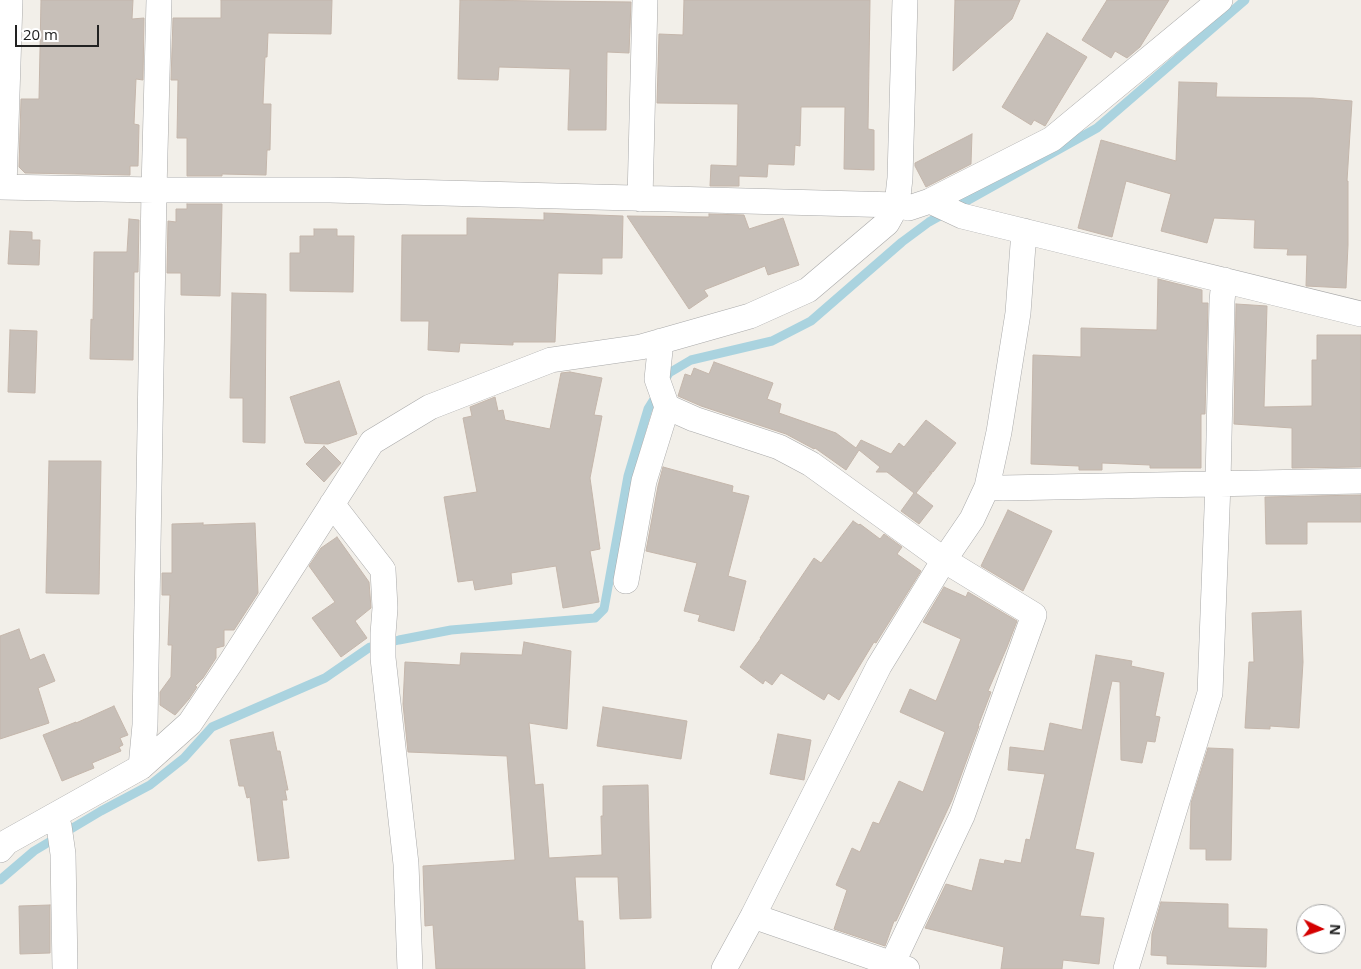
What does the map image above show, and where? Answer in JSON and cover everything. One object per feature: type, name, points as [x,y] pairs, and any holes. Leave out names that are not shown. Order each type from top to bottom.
[{"type":"street","points":[[10,0],[2,187],[154,190],[330,190],[898,205],[909,208],[933,203],[1052,139],[1220,0]]},
{"type":"street","points":[[141,766],[145,725],[159,0]]},
{"type":"street","points":[[640,199],[645,0]]},
{"type":"street","points":[[0,850],[7,842],[58,829],[141,766],[190,723],[372,442],[430,407],[551,360],[641,347],[750,316],[808,290],[887,223],[898,205],[904,0]]},
{"type":"street","points":[[933,203],[962,216],[1361,314]]},
{"type":"street","points":[[724,969],[753,916],[879,666],[944,560],[972,519],[987,487],[999,432],[1018,313],[1024,231]]},
{"type":"street","points":[[1126,969],[1210,693],[1224,280]]},
{"type":"street","points":[[626,581],[644,482],[663,395],[661,341]]},
{"type":"street","points":[[663,395],[694,419],[779,447],[812,464],[944,560],[1034,615],[962,816],[900,966],[753,916]]},
{"type":"street","points":[[987,487],[1361,481]]},
{"type":"street","points":[[332,504],[383,570],[385,608],[382,634],[383,658],[406,864],[410,969]]},
{"type":"street","points":[[58,829],[65,969]]},
{"type":"building","points":[[41,0],[133,0],[132,19],[144,18],[143,80],[136,79],[134,124],[139,125],[138,166],[130,166],[130,175],[25,173],[19,167],[21,99],[39,99]]},
{"type":"building","points":[[221,0],[332,0],[331,34],[268,33],[263,104],[271,104],[270,150],[267,150],[266,175],[222,174],[222,176],[187,176],[187,138],[177,138],[178,80],[171,80],[173,18],[221,18]]},
{"type":"building","points":[[460,0],[631,2],[629,53],[607,52],[606,130],[568,130],[570,69],[499,67],[498,80],[458,79]]},
{"type":"building","points":[[684,0],[870,0],[868,129],[874,130],[874,170],[844,169],[845,107],[801,107],[800,146],[795,145],[794,165],[768,164],[767,177],[739,176],[739,186],[710,186],[711,165],[737,166],[738,104],[657,103],[659,34],[683,35]]},
{"type":"building","points":[[955,0],[1020,0],[1012,19],[953,71]]},
{"type":"building","points":[[1107,0],[1169,0],[1140,47],[1127,58],[1115,51],[1111,58],[1082,40]]},
{"type":"building","points":[[1047,33],[1087,57],[1045,126],[1034,120],[1031,125],[1002,107]]},
{"type":"building","points":[[1179,82],[1217,83],[1216,97],[1313,98],[1352,101],[1347,181],[1348,245],[1346,288],[1306,286],[1307,255],[1287,255],[1288,249],[1254,248],[1255,220],[1214,218],[1207,243],[1161,231],[1171,194],[1126,181],[1112,237],[1078,228],[1101,140],[1176,161]]},
{"type":"building","points":[[972,134],[971,164],[926,187],[915,163]]},
{"type":"building","points":[[187,204],[222,204],[220,296],[181,295],[181,273],[167,273],[168,221],[176,222],[176,209],[187,209]]},
{"type":"building","points":[[544,213],[623,216],[622,258],[602,258],[602,274],[558,273],[555,342],[513,342],[513,345],[460,343],[459,352],[428,350],[429,321],[401,321],[402,235],[467,235],[467,218],[544,220]]},
{"type":"building","points":[[709,214],[744,215],[749,229],[783,218],[799,265],[768,275],[765,266],[704,290],[708,296],[689,309],[627,216],[709,217]]},
{"type":"building","points":[[129,219],[139,220],[138,272],[134,272],[133,360],[90,359],[91,319],[93,320],[94,252],[127,252]]},
{"type":"building","points":[[314,229],[337,229],[337,236],[354,236],[353,292],[290,291],[290,253],[300,253],[300,236],[314,236]]},
{"type":"building","points":[[10,231],[32,232],[32,240],[40,240],[39,265],[8,264]]},
{"type":"building","points":[[1158,279],[1202,290],[1202,303],[1208,303],[1205,414],[1201,414],[1201,468],[1150,468],[1150,465],[1102,463],[1102,470],[1079,470],[1079,466],[1031,464],[1033,355],[1081,357],[1081,328],[1157,330]]},
{"type":"building","points":[[232,293],[266,294],[265,443],[243,442],[243,398],[230,398]]},
{"type":"building","points":[[1236,304],[1267,306],[1264,407],[1312,406],[1312,360],[1317,360],[1317,335],[1361,335],[1361,467],[1292,468],[1292,428],[1234,424]]},
{"type":"building","points":[[10,330],[37,331],[35,393],[8,392]]},
{"type":"building","points":[[714,362],[773,383],[767,399],[781,404],[779,413],[836,433],[856,448],[861,440],[891,454],[899,443],[904,447],[926,420],[956,443],[933,472],[929,472],[932,473],[916,493],[933,506],[919,524],[901,511],[914,493],[887,472],[876,472],[880,467],[859,450],[846,470],[815,448],[786,434],[701,406],[678,396],[685,374],[691,376],[694,368],[709,374]]},
{"type":"building","points":[[570,372],[602,378],[594,415],[602,416],[590,478],[600,549],[590,551],[599,602],[563,608],[556,566],[511,573],[512,584],[475,590],[473,580],[458,582],[444,497],[477,492],[463,418],[472,416],[470,407],[495,397],[498,411],[503,410],[505,420],[550,429],[561,373]]},
{"type":"building","points":[[339,381],[357,434],[328,444],[305,443],[290,397]]},
{"type":"building","points":[[324,446],[341,463],[324,482],[306,464]]},
{"type":"building","points":[[49,461],[101,461],[99,594],[46,593]]},
{"type":"building","points":[[663,467],[733,486],[732,492],[749,496],[728,576],[746,581],[734,631],[698,621],[700,615],[684,611],[697,563],[646,551]]},
{"type":"building","points":[[1361,495],[1361,522],[1307,522],[1307,544],[1266,544],[1265,497]]},
{"type":"building","points":[[1008,510],[1052,531],[1023,591],[981,566]]},
{"type":"building","points":[[853,521],[880,539],[884,534],[902,547],[897,554],[921,571],[876,643],[874,642],[839,700],[828,693],[824,700],[781,673],[772,685],[765,680],[763,684],[740,667],[814,558],[821,563]]},
{"type":"building","points":[[203,523],[203,525],[255,523],[258,593],[234,630],[224,630],[224,646],[216,648],[216,658],[203,678],[195,686],[197,687],[189,699],[175,715],[160,705],[160,692],[171,677],[172,645],[168,645],[170,595],[162,595],[162,573],[172,573],[172,524]]},
{"type":"building","points":[[337,537],[369,582],[371,608],[355,621],[367,638],[341,657],[312,618],[335,602],[309,566],[321,548]]},
{"type":"building","points":[[944,587],[966,597],[968,592],[1017,621],[988,691],[991,692],[952,800],[896,921],[894,921],[885,946],[834,929],[847,890],[836,885],[852,848],[860,852],[873,822],[879,824],[899,781],[923,792],[945,732],[900,712],[910,689],[936,701],[961,639],[923,622]]},
{"type":"building","points":[[1301,611],[1303,662],[1299,728],[1270,726],[1270,729],[1245,728],[1249,662],[1254,662],[1252,613]]},
{"type":"building","points":[[19,629],[30,660],[44,654],[55,681],[38,688],[49,723],[0,739],[0,636]]},
{"type":"building","points":[[524,642],[571,651],[567,729],[529,723],[535,785],[543,784],[549,858],[602,855],[601,816],[603,816],[603,786],[648,785],[651,918],[620,919],[618,877],[575,877],[578,921],[583,921],[585,969],[436,969],[433,925],[425,926],[423,866],[515,860],[507,756],[408,752],[403,704],[405,662],[460,665],[461,653],[522,655]]},
{"type":"building","points":[[1096,655],[1132,661],[1131,666],[1164,673],[1155,716],[1160,717],[1155,742],[1147,741],[1142,763],[1121,760],[1120,682],[1112,681],[1075,849],[1094,853],[1080,916],[1104,918],[1099,964],[1063,960],[1062,969],[1001,969],[1004,947],[925,928],[946,884],[972,891],[980,859],[1004,864],[1005,860],[1021,863],[1026,839],[1030,840],[1045,774],[1008,770],[1010,747],[1044,751],[1050,723],[1082,730]]},
{"type":"building","points":[[114,706],[128,735],[120,738],[123,745],[119,747],[121,751],[92,763],[94,768],[62,781],[43,735]]},
{"type":"building","points":[[603,707],[687,721],[681,759],[597,746]]},
{"type":"building","points":[[273,732],[277,751],[280,751],[288,790],[285,790],[287,800],[282,800],[289,858],[258,861],[250,797],[247,798],[244,786],[239,786],[230,740]]},
{"type":"building","points":[[778,734],[811,740],[804,780],[770,774]]},
{"type":"building","points":[[1208,748],[1233,749],[1231,860],[1206,860],[1206,849],[1190,849],[1191,803]]},
{"type":"building","points":[[1161,902],[1228,904],[1228,928],[1267,929],[1266,967],[1167,964],[1167,956],[1151,955],[1152,934]]},
{"type":"building","points":[[50,905],[50,953],[20,954],[19,906]]},
{"type":"waterway","points":[[664,381],[669,373],[691,360],[772,341],[811,321],[902,242],[929,222],[1097,128],[1245,0]]},
{"type":"waterway","points":[[0,880],[34,851],[101,811],[150,785],[184,758],[212,727],[325,678],[370,647],[451,630],[595,618],[604,609],[628,476],[648,409],[658,393]]}]
